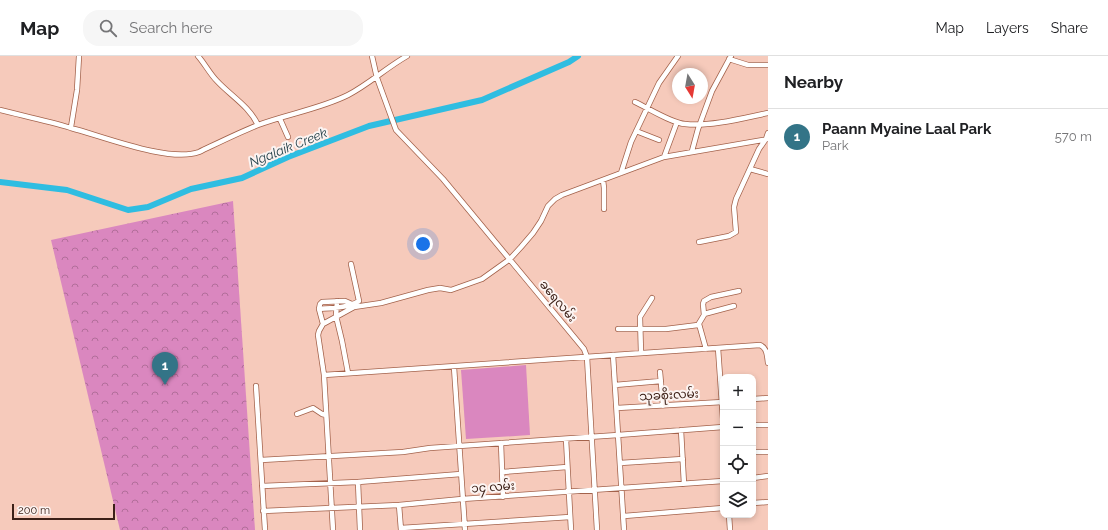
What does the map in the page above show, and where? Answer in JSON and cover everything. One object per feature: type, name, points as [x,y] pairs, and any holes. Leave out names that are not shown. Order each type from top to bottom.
[{"type":"street","points":[[71,127],[77,90],[79,56]]},
{"type":"street","points":[[198,56],[217,81],[245,106],[255,118],[258,125]]},
{"type":"street","points":[[372,56],[377,78]]},
{"type":"street","points":[[0,110],[71,127],[132,146],[182,155],[194,153],[258,125],[316,108],[348,95],[377,78],[397,61],[407,56]]},
{"type":"street","points":[[621,174],[631,142],[659,83],[678,56]]},
{"type":"street","points":[[692,151],[712,90],[730,58],[748,65],[768,65]]},
{"type":"street","name":"ခရေလမ်း","points":[[377,78],[396,130],[442,179],[510,259],[581,345],[587,357],[597,530]]},
{"type":"street","points":[[635,102],[677,122],[685,124],[701,124],[768,113]]},
{"type":"street","points":[[280,118],[288,137]]},
{"type":"street","points":[[664,157],[677,122]]},
{"type":"street","points":[[636,131],[659,140]]},
{"type":"street","points":[[699,242],[729,236],[736,232],[734,207],[739,190],[759,148],[767,139],[768,132]]},
{"type":"street","points":[[320,309],[381,303],[428,290],[440,288],[451,290],[482,279],[510,259],[533,233],[551,203],[562,195],[664,157],[767,139]]},
{"type":"street","points":[[750,169],[768,174]]},
{"type":"street","points":[[603,180],[604,209]]},
{"type":"street","points":[[333,530],[324,375],[318,335],[323,324],[354,306],[359,300],[351,264]]},
{"type":"street","points":[[706,349],[699,324],[704,314],[703,304],[706,300],[739,291]]},
{"type":"street","points":[[641,353],[640,317],[652,298]]},
{"type":"street","points":[[337,301],[335,308],[336,316],[348,373]]},
{"type":"street","points":[[323,324],[320,309],[320,304],[322,302],[345,301],[354,306]]},
{"type":"street","points":[[704,314],[734,306]]},
{"type":"street","points":[[618,330],[666,329],[699,324]]},
{"type":"street","points":[[324,375],[760,345],[765,348],[768,363]]},
{"type":"street","points":[[718,348],[720,375]]},
{"type":"street","points":[[613,355],[624,530]]},
{"type":"street","points":[[454,367],[465,530]]},
{"type":"street","points":[[660,372],[663,406]]},
{"type":"street","points":[[615,385],[660,381]]},
{"type":"street","points":[[256,386],[265,530]]},
{"type":"street","points":[[756,399],[768,398]]},
{"type":"street","name":"သုခစိုးလမ်း","points":[[617,408],[720,402]]},
{"type":"street","points":[[297,414],[313,408],[322,414],[326,414]]},
{"type":"street","points":[[756,425],[768,425]]},
{"type":"street","points":[[261,460],[403,452],[430,448],[720,427]]},
{"type":"street","points":[[681,430],[684,484]]},
{"type":"street","points":[[566,439],[571,530]]},
{"type":"street","points":[[501,443],[503,497]]},
{"type":"street","points":[[756,452],[768,452]]},
{"type":"street","points":[[620,463],[683,459]]},
{"type":"street","points":[[502,472],[567,467]]},
{"type":"street","points":[[262,486],[358,482],[461,474]]},
{"type":"street","points":[[756,478],[768,476]]},
{"type":"street","name":"၁၄ လမ်း","points":[[263,511],[399,505],[462,499],[720,481]]},
{"type":"street","points":[[358,482],[360,530]]},
{"type":"street","points":[[756,502],[768,502]]},
{"type":"street","points":[[399,505],[401,529],[570,517]]},
{"type":"street","points":[[624,516],[720,508]]},
{"type":"street","points":[[729,518],[730,530]]},
{"type":"green space","points":[[233,201],[255,530],[120,530],[51,240]]},
{"type":"green space","points":[[526,365],[530,435],[466,439],[461,370]]},
{"type":"waterway","name":"Ngalaik Creek","points":[[0,182],[67,190],[128,210],[148,207],[191,189],[242,178],[288,157],[369,126],[482,100],[569,62],[578,56]]},
{"type":"place","name":"Paann Myaine Laal Park","points":[[165,385]]}]
